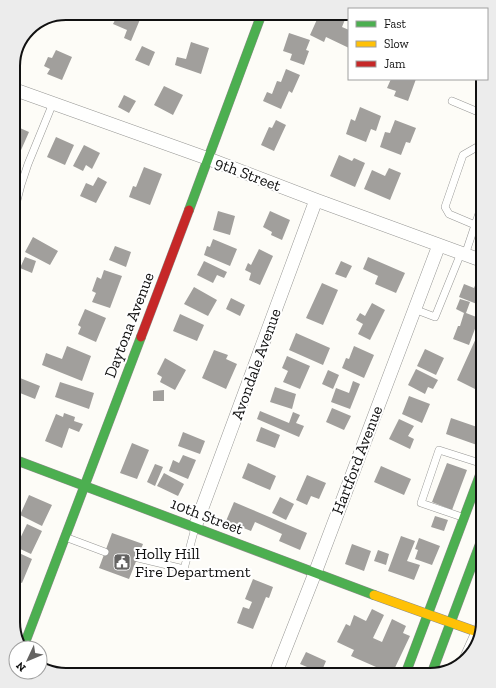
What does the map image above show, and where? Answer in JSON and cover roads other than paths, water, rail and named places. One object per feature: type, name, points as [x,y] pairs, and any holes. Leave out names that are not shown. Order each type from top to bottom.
[{"type":"street","name":"Daytona Avenue","points":[[26,640],[209,159],[259,20]]},
{"type":"street","name":"9th Street","points":[[20,91],[209,159],[476,259]]},
{"type":"street","name":"Avondale Avenue","points":[[195,528],[316,200]]},
{"type":"street","name":"Hartford Avenue","points":[[278,668],[438,245]]},
{"type":"street","name":"10th Street","points":[[20,462],[315,573],[475,631]]},
{"type":"street","points":[[408,668],[476,485]]},
{"type":"street","points":[[434,668],[476,563]]},
{"type":"lane","points":[[452,101],[476,111]]},
{"type":"lane","points":[[20,189],[28,164],[53,103]]},
{"type":"lane","points":[[475,225],[449,214],[445,207],[463,155],[476,148]]},
{"type":"lane","points":[[414,308],[435,317],[476,222]]},
{"type":"lane","points":[[464,518],[421,504],[439,450],[476,463]]},
{"type":"lane","points":[[138,558],[184,569],[195,528]]},
{"type":"lane","points":[[64,537],[105,552]]},
{"type":"place","name":"Holly Hill Fire Department","points":[[122,562]]}]
